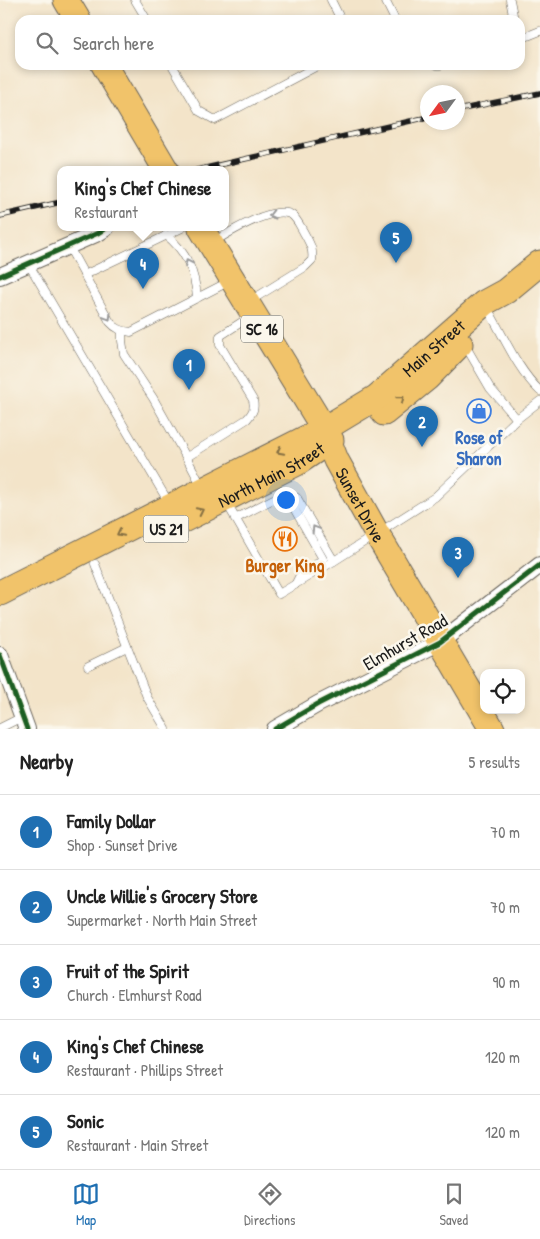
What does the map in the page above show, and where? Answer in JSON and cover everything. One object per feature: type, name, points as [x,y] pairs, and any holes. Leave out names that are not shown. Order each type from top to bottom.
[{"type":"main road","points":[[66,0],[75,15]]},
{"type":"main road","points":[[107,70],[164,166]]},
{"type":"main road","name":"Sunset Drive","points":[[206,235],[326,435],[336,460],[377,534],[492,729]]},
{"type":"main road","name":"Main Street","points":[[326,435],[378,397],[484,303],[506,292],[540,263]]},
{"type":"main road","name":"North Main Street","points":[[0,611],[221,503],[297,463],[316,451],[326,435],[383,413],[427,378],[490,312],[506,292]]},
{"type":"main road","name":"North Main Street","points":[[0,593],[171,507],[221,503]]},
{"type":"street","points":[[0,276],[101,231]]},
{"type":"street","name":"Elmhurst Road","points":[[275,729],[318,704],[440,642],[540,565]]},
{"type":"street","points":[[0,655],[24,723]]},
{"type":"lane","points":[[135,0],[144,15]]},
{"type":"lane","points":[[330,0],[338,15]]},
{"type":"lane","points":[[385,0],[392,15]]},
{"type":"lane","points":[[510,0],[513,15]]},
{"type":"lane","points":[[525,37],[540,31]]},
{"type":"lane","points":[[175,70],[199,111],[215,120],[310,70]]},
{"type":"lane","points":[[187,457],[247,419],[255,408],[253,400],[220,345],[220,336],[250,309],[305,267],[312,260],[313,256],[309,242],[291,215],[280,212],[274,213],[229,230]]},
{"type":"lane","points":[[84,275],[175,231]]},
{"type":"lane","points":[[206,235],[225,231]]},
{"type":"lane","points":[[166,235],[177,244],[186,257],[196,282],[197,298]]},
{"type":"lane","points":[[68,245],[110,322],[122,331],[131,332],[233,280]]},
{"type":"lane","points":[[28,263],[171,507]]},
{"type":"lane","points":[[490,312],[530,382],[540,391]]},
{"type":"lane","points":[[122,331],[124,354],[153,398],[187,457],[221,503],[279,594],[435,497],[517,419],[540,400]]},
{"type":"lane","points":[[462,341],[490,388],[517,419]]},
{"type":"lane","points":[[221,503],[283,494],[297,498],[334,561]]},
{"type":"lane","points":[[295,585],[299,577],[323,559],[295,510],[297,498]]},
{"type":"lane","points":[[95,564],[147,696],[166,729]]},
{"type":"lane","points":[[88,666],[127,647]]},
{"type":"lane","points":[[0,728],[24,723]]},
{"type":"railway","points":[[465,109],[540,93]]},
{"type":"railway","points":[[214,166],[420,119]]},
{"type":"railway","points":[[0,216],[57,203]]},
{"type":"cycle path","points":[[0,276],[101,231]]},
{"type":"cycle path","points":[[275,729],[318,704],[440,642],[540,565]]},
{"type":"cycle path","points":[[0,655],[27,729]]},
{"type":"place","name":"Sonic","points":[[396,263]]},
{"type":"place","name":"King's Chef Chinese","points":[[143,289]]},
{"type":"place","name":"Family Dollar","points":[[189,390]]},
{"type":"place","name":"Rose of Sharon","points":[[479,411]]},
{"type":"place","name":"Uncle Willie's Grocery Store","points":[[422,447]]},
{"type":"place","name":"Burger King","points":[[285,539]]},
{"type":"place","name":"Fruit of the Spirit","points":[[458,578]]}]
